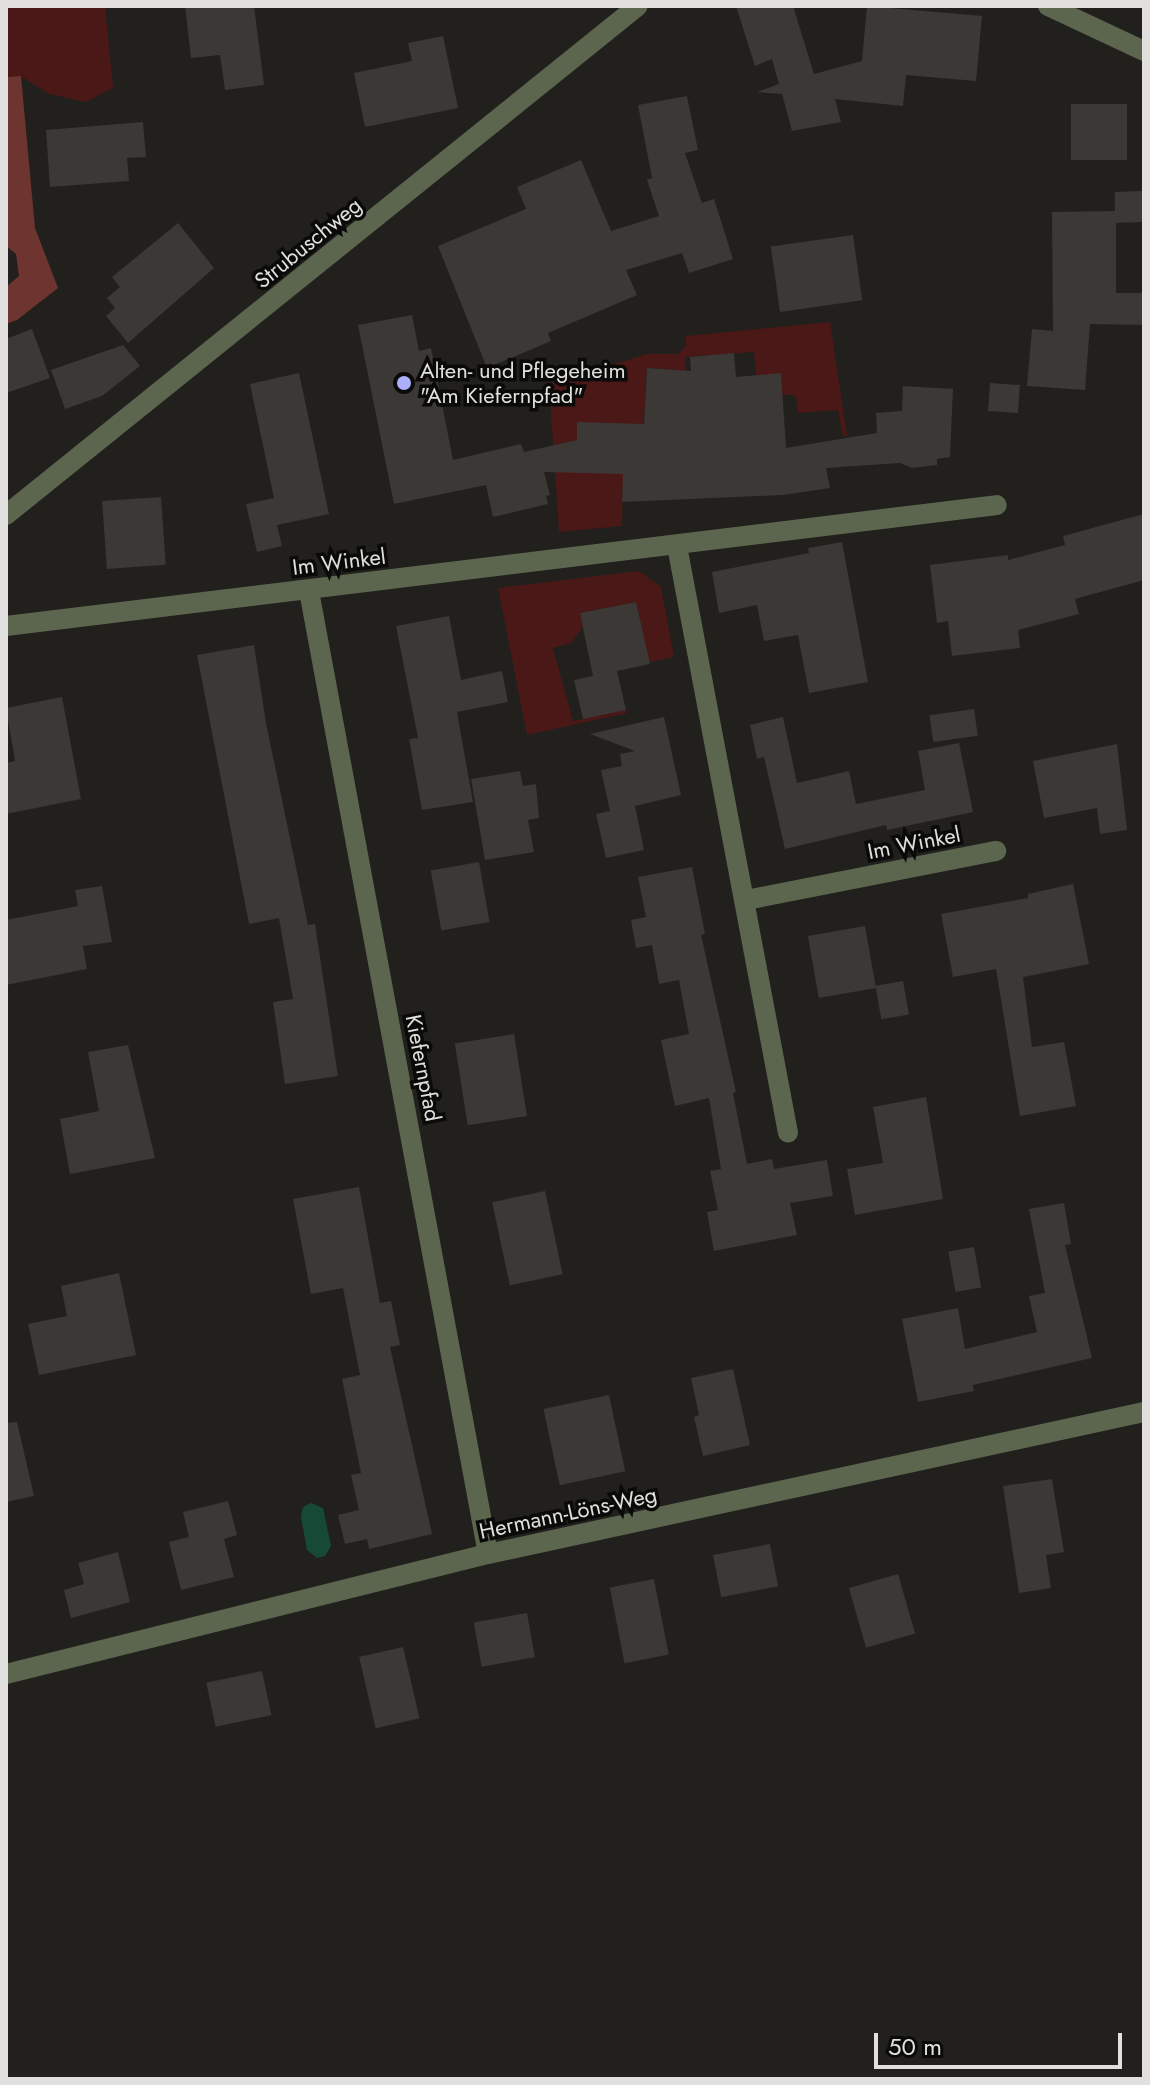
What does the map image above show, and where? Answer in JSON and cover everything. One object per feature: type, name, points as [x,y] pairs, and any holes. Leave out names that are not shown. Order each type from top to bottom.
[{"type":"street","name":"Strubuschweg","points":[[6,515],[638,6]]},
{"type":"street","points":[[1048,6],[1144,51]]},
{"type":"street","name":"Im Winkel","points":[[6,626],[997,505]]},
{"type":"street","points":[[677,546],[788,1133]]},
{"type":"street","name":"Kiefernpfad","points":[[309,591],[488,1554]]},
{"type":"street","name":"Im Winkel","points":[[746,900],[996,851]]},
{"type":"street","name":"Hermann-Löns-Weg","points":[[6,1674],[488,1554],[1144,1412]]},
{"type":"shaded area","points":[[6,6],[105,6],[113,88],[86,102],[49,94],[21,76],[6,77]]},
{"type":"shaded area","points":[[21,76],[35,228],[58,288],[17,320],[6,324],[6,287],[19,276],[16,254],[6,246],[6,77]]},
{"type":"shaded area","points":[[830,322],[847,436],[843,436],[838,410],[798,413],[796,395],[782,395],[781,374],[756,375],[754,352],[685,357],[686,379],[669,369],[647,368],[640,479],[623,479],[622,526],[559,532],[549,384],[647,354],[678,354],[686,346],[686,336]]},
{"type":"shaded area","points":[[639,571],[661,587],[674,657],[649,662],[636,602],[580,613],[583,627],[571,643],[553,648],[573,721],[626,710],[627,713],[527,735],[498,588]]},
{"type":"shaded area","points":[[311,1503],[323,1508],[331,1546],[325,1556],[317,1558],[307,1550],[301,1517],[303,1507]]},
{"type":"building","points":[[185,6],[254,6],[264,85],[225,90],[220,55],[191,58]]},
{"type":"building","points":[[736,6],[793,6],[814,74],[862,61],[867,6],[982,16],[976,81],[906,75],[903,106],[835,99],[841,122],[792,131],[782,94],[757,92],[779,84],[772,59],[755,66]]},
{"type":"building","points":[[443,36],[458,108],[365,127],[354,73],[412,61],[408,43]]},
{"type":"building","points":[[687,96],[698,150],[685,153],[702,203],[714,199],[733,259],[689,273],[682,253],[626,270],[637,295],[548,333],[551,341],[487,368],[438,246],[526,209],[517,187],[581,160],[611,231],[659,216],[647,180],[652,178],[638,105]]},
{"type":"building","points":[[1071,104],[1127,104],[1127,160],[1071,160]]},
{"type":"building","points":[[143,122],[146,157],[127,158],[129,181],[50,187],[46,130]]},
{"type":"building","points":[[1142,191],[1142,222],[1116,223],[1116,293],[1143,293],[1143,325],[1090,324],[1085,390],[1027,386],[1032,329],[1053,331],[1052,212],[1115,211],[1115,192]]},
{"type":"building","points":[[178,223],[214,268],[128,343],[106,316],[115,308],[107,298],[120,287],[112,277]]},
{"type":"building","points":[[853,235],[862,300],[780,312],[771,247]]},
{"type":"building","points":[[412,315],[419,351],[431,348],[453,460],[521,444],[524,452],[577,440],[577,422],[644,424],[647,368],[691,371],[690,357],[734,353],[736,377],[781,373],[786,448],[877,433],[876,413],[902,411],[903,386],[953,389],[950,457],[937,459],[937,465],[912,468],[900,463],[826,468],[830,488],[783,495],[622,502],[623,474],[544,472],[550,495],[546,496],[548,504],[493,517],[486,485],[394,504],[358,325]]},
{"type":"building","points":[[32,329],[50,378],[6,393],[6,339]]},
{"type":"building","points":[[123,345],[140,366],[102,396],[65,409],[51,370]]},
{"type":"building","points":[[299,373],[329,514],[277,525],[282,546],[257,552],[246,504],[274,498],[250,384]]},
{"type":"building","points":[[990,383],[1020,385],[1018,413],[988,411]]},
{"type":"building","points":[[161,497],[166,565],[107,569],[102,501]]},
{"type":"building","points":[[1144,514],[1144,580],[1075,599],[1079,614],[1018,630],[1020,648],[952,656],[948,621],[937,623],[930,565],[1008,555],[1008,560],[1065,545],[1063,536]]},
{"type":"building","points":[[842,542],[868,682],[809,693],[798,635],[764,641],[757,605],[719,613],[712,572],[809,553],[808,548]]},
{"type":"building","points":[[636,602],[650,664],[617,671],[626,710],[583,719],[574,680],[593,676],[580,613]]},
{"type":"building","points":[[449,616],[461,680],[502,671],[508,702],[457,712],[473,802],[422,810],[409,739],[418,738],[396,626]]},
{"type":"building","points":[[254,645],[266,723],[308,925],[315,924],[338,1076],[285,1084],[273,1002],[293,999],[279,918],[249,924],[197,655]]},
{"type":"building","points":[[62,697],[81,799],[6,814],[6,763],[15,761],[6,708]]},
{"type":"building","points":[[974,709],[978,736],[933,742],[929,715]]},
{"type":"building","points":[[664,717],[681,795],[635,806],[644,850],[606,858],[596,814],[610,811],[601,770],[622,766],[620,754],[635,751],[590,734]]},
{"type":"building","points":[[783,717],[797,783],[849,771],[856,804],[925,790],[918,751],[959,743],[973,812],[887,830],[886,825],[785,849],[764,757],[757,759],[750,725]]},
{"type":"building","points":[[1117,744],[1127,830],[1100,834],[1097,808],[1044,818],[1033,761]]},
{"type":"building","points":[[520,771],[523,786],[536,784],[539,818],[528,820],[534,852],[485,860],[471,779]]},
{"type":"building","points":[[479,862],[490,922],[441,931],[431,871]]},
{"type":"building","points":[[692,867],[705,934],[701,935],[736,1092],[733,1093],[747,1164],[772,1159],[774,1169],[827,1160],[833,1196],[790,1203],[797,1235],[714,1251],[707,1212],[718,1210],[710,1171],[721,1169],[709,1098],[675,1106],[661,1040],[689,1034],[679,980],[659,984],[652,945],[636,948],[631,920],[646,917],[638,877]]},
{"type":"building","points":[[1073,884],[1089,964],[1023,977],[1032,1047],[1064,1042],[1076,1106],[1020,1116],[996,969],[953,977],[941,914],[1028,898],[1028,894]]},
{"type":"building","points":[[102,886],[112,942],[83,946],[87,969],[6,985],[6,920],[78,906],[75,890]]},
{"type":"building","points":[[865,926],[876,988],[819,998],[808,936]]},
{"type":"building","points":[[903,981],[909,1014],[881,1019],[875,986]]},
{"type":"building","points":[[514,1034],[527,1116],[468,1125],[455,1043]]},
{"type":"building","points":[[128,1045],[155,1158],[70,1174],[60,1119],[99,1111],[88,1052]]},
{"type":"building","points":[[926,1097],[943,1199],[855,1215],[847,1169],[883,1163],[873,1107]]},
{"type":"building","points":[[359,1187],[380,1303],[391,1301],[400,1345],[390,1347],[432,1534],[369,1549],[367,1539],[345,1544],[338,1515],[359,1510],[351,1475],[361,1473],[342,1379],[360,1375],[343,1288],[311,1294],[293,1199]]},
{"type":"building","points":[[545,1191],[563,1274],[510,1285],[492,1202]]},
{"type":"building","points":[[1064,1203],[1071,1244],[1065,1245],[1092,1358],[973,1385],[974,1391],[918,1402],[902,1319],[958,1308],[965,1349],[1037,1332],[1029,1296],[1045,1293],[1029,1209]]},
{"type":"building","points":[[974,1247],[981,1287],[956,1292],[948,1252]]},
{"type":"building","points":[[119,1273],[136,1355],[39,1375],[28,1324],[67,1316],[61,1286]]},
{"type":"building","points":[[733,1369],[750,1445],[703,1456],[694,1417],[699,1415],[691,1378]]},
{"type":"building","points":[[609,1395],[625,1471],[560,1485],[543,1409]]},
{"type":"building","points":[[17,1422],[34,1496],[6,1502],[6,1423]]},
{"type":"building","points":[[1052,1479],[1064,1552],[1046,1555],[1051,1588],[1019,1593],[1003,1486]]},
{"type":"building","points":[[228,1501],[237,1535],[224,1539],[234,1577],[181,1590],[169,1542],[189,1537],[183,1512]]},
{"type":"building","points":[[770,1544],[778,1586],[721,1597],[713,1555]]},
{"type":"building","points":[[118,1552],[130,1602],[71,1618],[64,1590],[84,1584],[78,1563]]},
{"type":"building","points":[[898,1574],[915,1634],[866,1648],[849,1588]]},
{"type":"building","points":[[654,1579],[669,1655],[625,1663],[610,1588]]},
{"type":"building","points":[[527,1613],[535,1657],[482,1667],[474,1622]]},
{"type":"building","points":[[403,1647],[419,1718],[376,1728],[359,1657]]},
{"type":"building","points":[[262,1671],[271,1715],[216,1727],[206,1683]]},
{"type":"place","name":"Alten- und Pflegeheim \"Am Kiefernpfad\"","points":[[404,383]]}]
